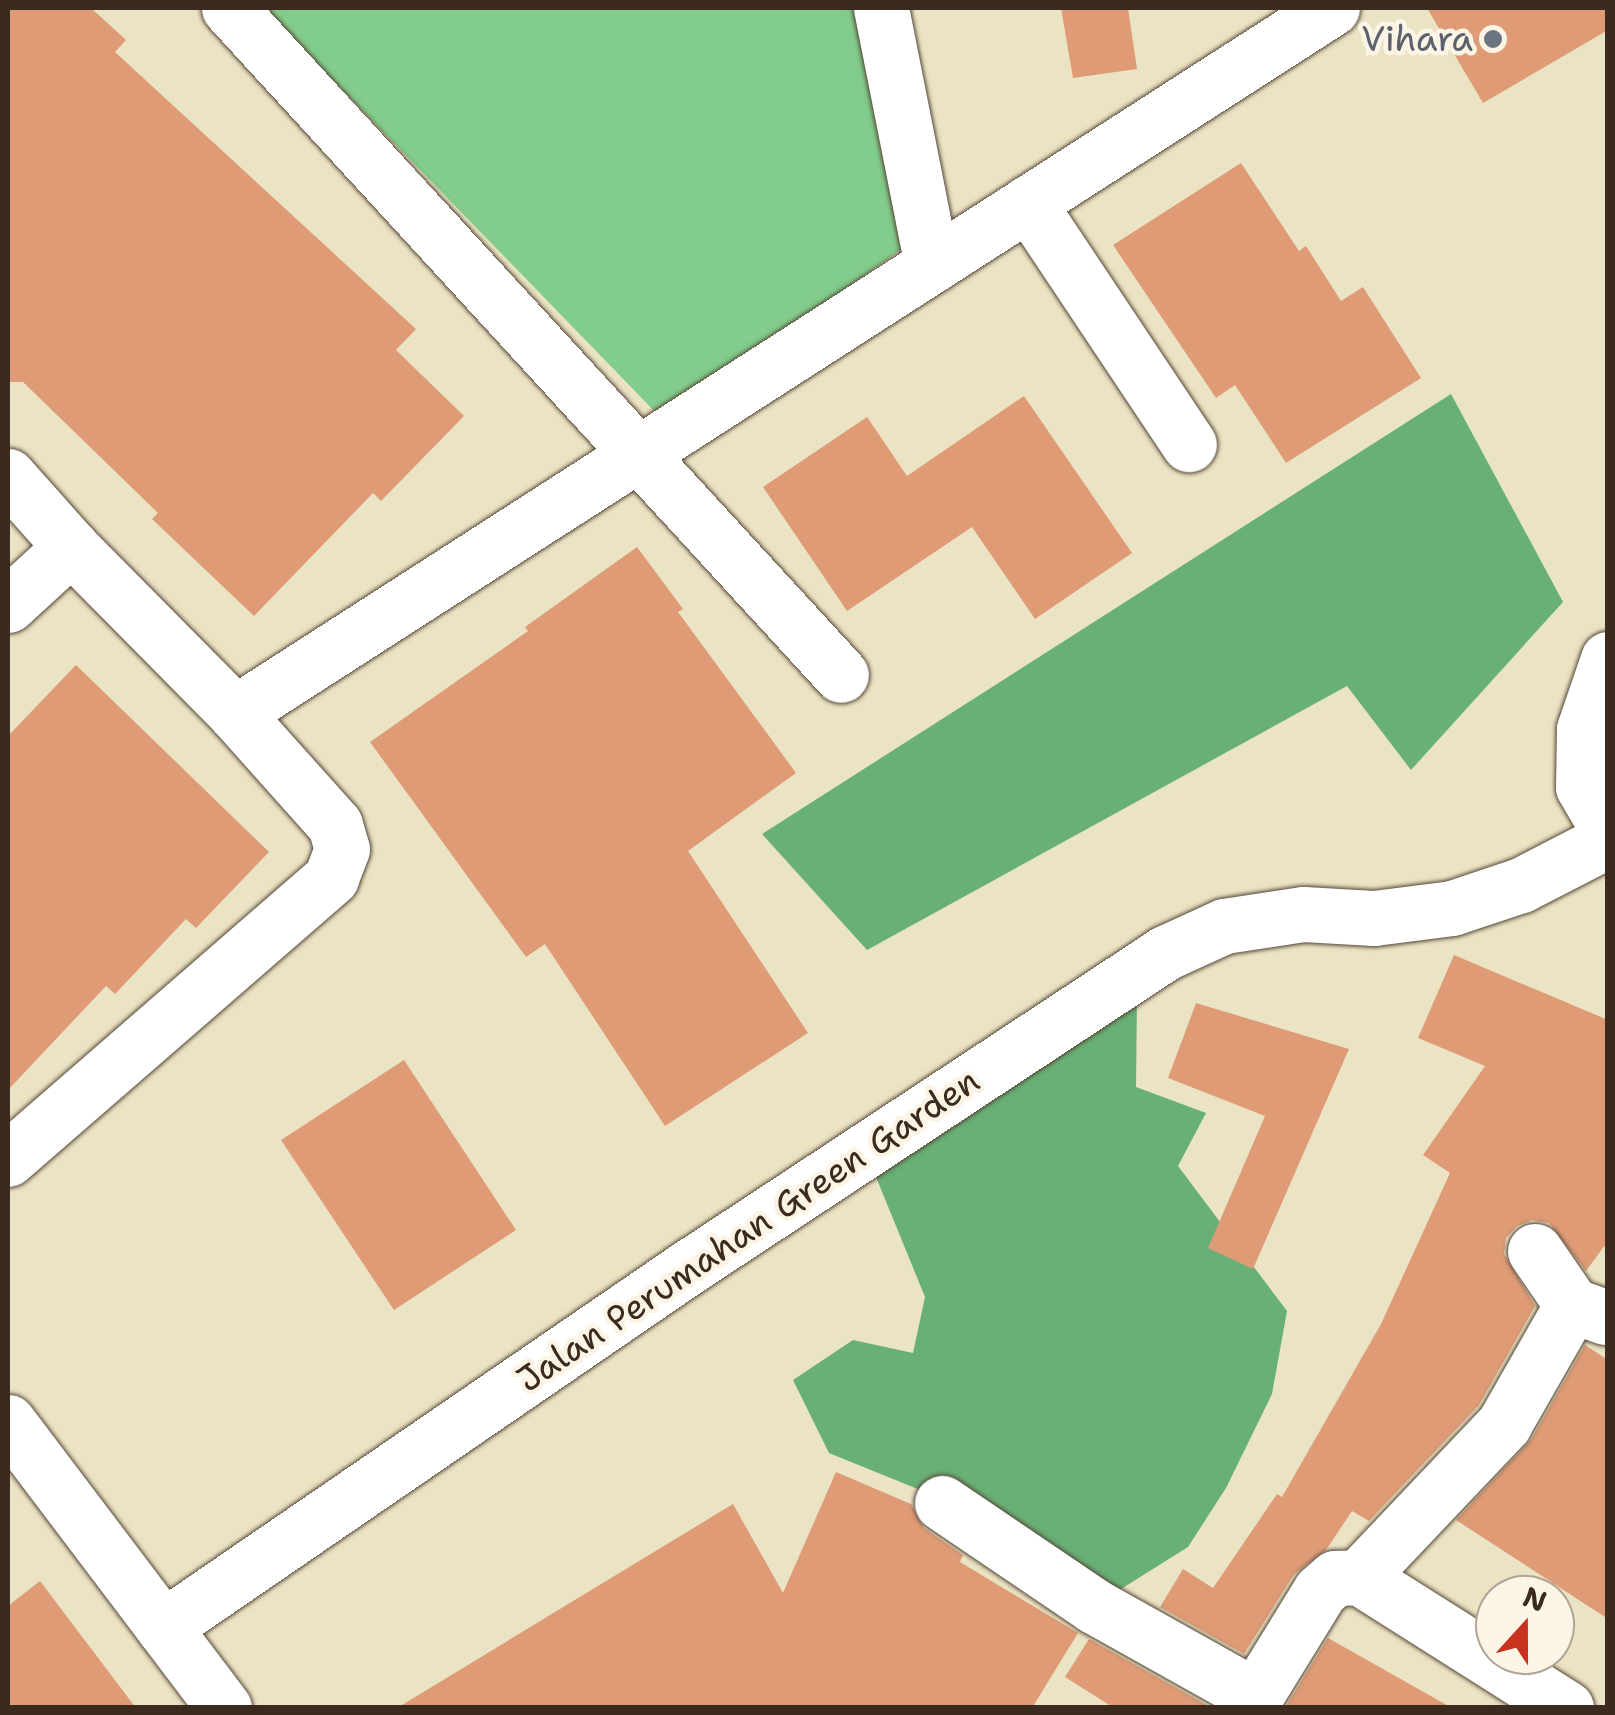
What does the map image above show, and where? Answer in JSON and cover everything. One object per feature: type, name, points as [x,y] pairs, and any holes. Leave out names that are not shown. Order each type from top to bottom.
[{"type":"street","points":[[229,8],[841,675]]},
{"type":"street","points":[[881,8],[932,266]]},
{"type":"street","points":[[235,713],[1332,8]]},
{"type":"street","points":[[1028,203],[1190,444]]},
{"type":"street","points":[[8,476],[70,546],[235,713],[335,826],[341,838],[338,865],[331,878],[8,1160]]},
{"type":"street","points":[[8,605],[70,546]]},
{"type":"street","points":[[1608,659],[1584,729],[1583,787],[1608,830]]},
{"type":"street","name":"Jalan Perumahan Green Garden","points":[[162,1627],[686,1268],[1165,953],[1224,926],[1303,914],[1374,918],[1452,908],[1521,885],[1608,840]]},
{"type":"street","points":[[1359,1577],[1504,1424],[1590,1311],[1535,1252]]},
{"type":"street","points":[[8,1422],[162,1627],[200,1700]]},
{"type":"street","points":[[942,1503],[1094,1606],[1252,1702],[1327,1584],[1335,1578],[1359,1577],[1566,1708]]},
{"type":"green space","points":[[263,8],[853,8],[925,232],[663,420]]},
{"type":"green space","points":[[1451,394],[1563,602],[1411,770],[1347,686],[867,950],[762,834]]},
{"type":"green space","points":[[1137,998],[1136,1087],[1206,1113],[1178,1166],[1287,1311],[1272,1394],[1226,1488],[1188,1547],[1094,1606],[984,1516],[829,1453],[793,1380],[853,1340],[913,1353],[925,1297],[876,1177]]},
{"type":"building","points":[[8,8],[91,8],[126,40],[115,52],[416,329],[396,350],[464,416],[381,501],[373,493],[254,616],[152,519],[158,513],[23,382],[8,382]]},
{"type":"building","points":[[1061,8],[1128,8],[1137,69],[1073,78]]},
{"type":"building","name":"Vihara","points":[[1427,8],[1608,8],[1608,30],[1483,103]]},
{"type":"building","points":[[1241,163],[1299,251],[1306,246],[1341,301],[1363,287],[1421,378],[1286,463],[1235,385],[1216,398],[1113,245]]},
{"type":"building","points":[[1024,396],[1132,553],[1035,619],[972,527],[847,611],[763,487],[867,417],[907,476]]},
{"type":"building","points":[[637,547],[683,609],[678,612],[796,773],[688,851],[808,1033],[665,1126],[545,944],[526,957],[370,742],[528,631],[525,627]]},
{"type":"building","points":[[76,665],[269,852],[196,928],[186,919],[115,994],[106,986],[8,1090],[8,736]]},
{"type":"building","points":[[1454,955],[1608,1020],[1608,1241],[1586,1271],[1549,1223],[1532,1220],[1517,1226],[1506,1238],[1504,1254],[1535,1306],[1479,1405],[1369,1521],[1352,1511],[1326,1550],[1294,1574],[1244,1654],[1160,1607],[1183,1569],[1213,1588],[1277,1494],[1282,1497],[1381,1324],[1450,1173],[1423,1155],[1485,1066],[1418,1038]]},
{"type":"building","points":[[1196,1003],[1349,1049],[1253,1269],[1208,1248],[1265,1116],[1168,1078]]},
{"type":"building","points":[[404,1060],[516,1230],[394,1310],[281,1140]]},
{"type":"building","points":[[1585,1345],[1608,1360],[1608,1619],[1575,1598],[1575,1575],[1540,1575],[1456,1520],[1531,1440]]},
{"type":"building","points":[[836,1472],[911,1504],[924,1528],[963,1555],[960,1562],[1078,1633],[1032,1708],[397,1708],[733,1504],[783,1593]]},
{"type":"building","points":[[40,1581],[136,1708],[8,1708],[8,1606]]},
{"type":"building","points":[[1328,1638],[1452,1708],[1285,1708]]},
{"type":"building","points":[[1089,1639],[1212,1708],[1114,1708],[1065,1677]]},
{"type":"place","name":"Vihara","points":[[1493,39]]}]
